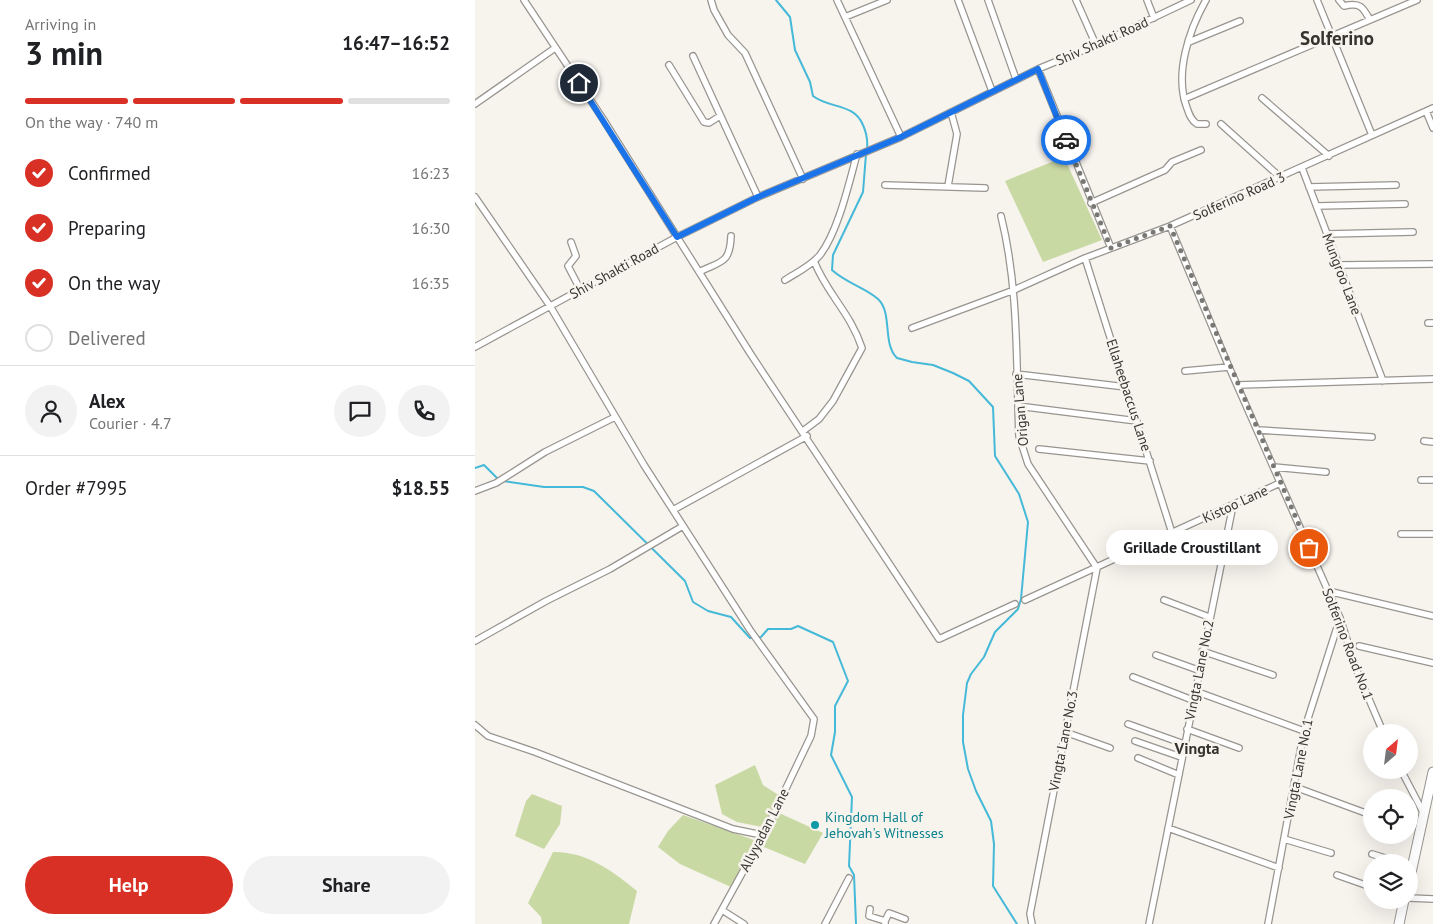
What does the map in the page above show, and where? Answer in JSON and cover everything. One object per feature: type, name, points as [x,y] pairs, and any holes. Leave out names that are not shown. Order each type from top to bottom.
[{"type":"main road","points":[[1414,854],[1433,772]]},
{"type":"main road","points":[[1399,924],[1402,909]]},
{"type":"street","points":[[524,0],[750,353],[805,433],[939,639],[1015,604]]},
{"type":"street","points":[[711,0],[713,10],[728,35],[745,53],[803,179]]},
{"type":"street","points":[[837,0],[901,137]]},
{"type":"street","points":[[845,17],[887,0]]},
{"type":"street","points":[[958,0],[992,92]]},
{"type":"street","points":[[988,0],[1016,79]]},
{"type":"street","points":[[1076,0],[1096,45]]},
{"type":"street","points":[[1147,0],[1154,18]]},
{"type":"street","name":"Shiv Shakti Road","points":[[475,347],[677,237],[758,197],[901,137],[1016,79],[1096,45],[1191,0]]},
{"type":"street","points":[[1206,124],[1194,122],[1184,99],[1181,86],[1189,42],[1196,19],[1207,0]]},
{"type":"street","points":[[1317,0],[1372,135]]},
{"type":"street","points":[[1339,0],[1344,6],[1355,3],[1362,6],[1370,20]]},
{"type":"street","points":[[1184,99],[1417,0]]},
{"type":"street","points":[[1189,42],[1240,21]]},
{"type":"street","points":[[475,104],[555,48]]},
{"type":"street","points":[[693,56],[758,197]]},
{"type":"street","points":[[669,65],[704,122],[709,123],[720,116]]},
{"type":"street","points":[[1038,69],[1091,203],[1111,248]]},
{"type":"street","points":[[1262,98],[1329,156]]},
{"type":"street","name":"Solferino Road 3","points":[[912,328],[1015,290],[1085,258],[1170,226],[1433,108]]},
{"type":"street","points":[[1426,111],[1433,128]]},
{"type":"street","points":[[948,186],[957,134],[951,112]]},
{"type":"street","points":[[1221,124],[1281,177]]},
{"type":"street","points":[[1091,203],[1165,170],[1172,162],[1201,150]]},
{"type":"street","points":[[785,280],[814,261],[825,248],[860,153]]},
{"type":"street","name":"Mungroo Lane","points":[[1302,168],[1383,381]]},
{"type":"street","points":[[885,185],[985,188]]},
{"type":"street","points":[[1309,187],[1396,186]]},
{"type":"street","points":[[475,197],[550,306],[615,417],[683,526],[611,570],[546,601],[475,642]]},
{"type":"street","points":[[1317,206],[1405,204]]},
{"type":"street","name":"Origan Lane","points":[[1001,216],[1010,250],[1015,290],[1019,436],[1028,464],[1097,568]]},
{"type":"street","name":"Solferino Road No.1","points":[[1170,226],[1229,367],[1340,618],[1357,671],[1380,724]]},
{"type":"street","points":[[1327,234],[1413,232]]},
{"type":"street","points":[[699,272],[727,258],[730,250],[731,236]]},
{"type":"street","points":[[571,242],[576,256],[567,266],[580,289]]},
{"type":"street","name":"Ellaheebaccus Lane","points":[[1085,258],[1173,532]]},
{"type":"street","points":[[673,510],[805,433],[819,420],[833,401],[862,348],[849,317],[822,282],[814,261]]},
{"type":"street","points":[[1339,264],[1433,264]]},
{"type":"street","points":[[1185,371],[1229,367]]},
{"type":"street","points":[[1016,374],[1126,387]]},
{"type":"street","points":[[1238,385],[1433,379]]},
{"type":"street","points":[[1018,406],[1137,421]]},
{"type":"street","points":[[475,491],[496,483],[545,452],[615,417]]},
{"type":"street","points":[[1258,430],[1372,437]]},
{"type":"street","points":[[1423,441],[1433,442]]},
{"type":"street","points":[[1039,449],[1150,461]]},
{"type":"street","points":[[1274,467],[1326,472]]},
{"type":"street","points":[[1421,480],[1433,480]]},
{"type":"street","name":"Kistoo Lane","points":[[1025,600],[1281,483]]},
{"type":"street","name":"Vingta Lane No.2","points":[[1149,924],[1179,775],[1183,744],[1195,701],[1198,670],[1233,505]]},
{"type":"street","name":"Allyyadan Lane","points":[[683,526],[750,630],[814,719],[811,736],[763,835],[715,924]]},
{"type":"street","points":[[1401,534],[1433,534]]},
{"type":"street","name":"Vingta Lane No.3","points":[[1032,924],[1030,914],[1097,568]]},
{"type":"street","points":[[1328,591],[1433,616]]},
{"type":"street","points":[[1163,600],[1209,617]]},
{"type":"street","name":"Vingta Lane No.1","points":[[1268,924],[1304,731],[1340,618]]},
{"type":"street","points":[[1359,646],[1433,663]]},
{"type":"street","points":[[1202,651],[1273,675]]},
{"type":"street","points":[[1156,656],[1198,670]]},
{"type":"street","points":[[1133,677],[1195,701]]},
{"type":"street","points":[[1195,692],[1304,731]]},
{"type":"street","points":[[1128,724],[1183,744]]},
{"type":"street","points":[[475,725],[488,736]]},
{"type":"street","points":[[1187,729],[1239,748]]},
{"type":"street","points":[[475,732],[535,752],[733,829],[763,835]]},
{"type":"street","points":[[1065,732],[1109,748]]},
{"type":"street","points":[[1135,741],[1181,757]]},
{"type":"street","points":[[1138,758],[1179,775]]},
{"type":"street","points":[[1406,779],[1423,812]]},
{"type":"street","points":[[1295,787],[1363,812]]},
{"type":"street","points":[[1168,828],[1279,868]]},
{"type":"street","points":[[1285,839],[1331,853]]},
{"type":"street","points":[[1337,876],[1363,884]]},
{"type":"street","points":[[825,924],[849,878]]},
{"type":"street","points":[[1418,898],[1433,899]]},
{"type":"street","points":[[870,909],[869,916],[885,923],[889,913],[905,919]]},
{"type":"street","points":[[722,910],[744,924]]},
{"type":"green space","points":[[1064,157],[1102,240],[1043,262],[1005,181]]},
{"type":"green space","points":[[755,765],[763,785],[780,796],[762,827],[737,822],[722,814],[715,785]]},
{"type":"green space","points":[[532,794],[562,806],[560,824],[544,849],[515,836],[526,801]]},
{"type":"green space","points":[[777,812],[823,833],[805,864],[759,845]]},
{"type":"green space","points":[[683,815],[754,840],[731,887],[680,864],[658,847],[668,831]]},
{"type":"green space","points":[[553,852],[576,855],[598,864],[618,876],[637,891],[629,924],[542,924],[541,917],[528,903]]},
{"type":"waterway","points":[[776,0],[790,17],[795,50],[810,82],[813,96],[854,113],[863,125],[867,149]]},
{"type":"waterway","points":[[866,154],[863,192],[833,255],[832,270],[873,295],[883,305],[890,345],[892,352],[897,358],[933,365],[969,381],[993,407],[995,456],[1019,494],[1028,522],[1021,599],[1018,609],[995,632],[984,657],[971,674],[967,683],[963,715],[963,742],[968,769],[976,791],[991,821],[994,844],[993,886],[1017,924]]},
{"type":"waterway","points":[[475,468],[484,465],[499,480]]},
{"type":"waterway","points":[[503,481],[544,487],[583,487],[594,491],[685,581],[693,602],[708,611],[731,617],[750,638],[761,637],[768,629],[791,629],[798,626],[833,642],[848,681],[835,706],[835,732],[831,755],[852,797],[849,866],[854,875],[856,924]]},
{"type":"way so far","points":[[1066,140],[1111,248],[1170,226],[1229,367],[1309,548]]},
{"type":"place","name":"Grillade Croustillant","points":[[1309,548]]},
{"type":"place","name":"Kingdom Hall of Jehovah's Witnesses","points":[[815,825]]},
{"type":"district","name":"Solferino","points":[[1337,38]]},
{"type":"district","name":"Vingta","points":[[1197,748]]},
{"type":"route","points":[[579,83],[677,237],[758,197],[901,137],[1038,69],[1066,140]]}]
